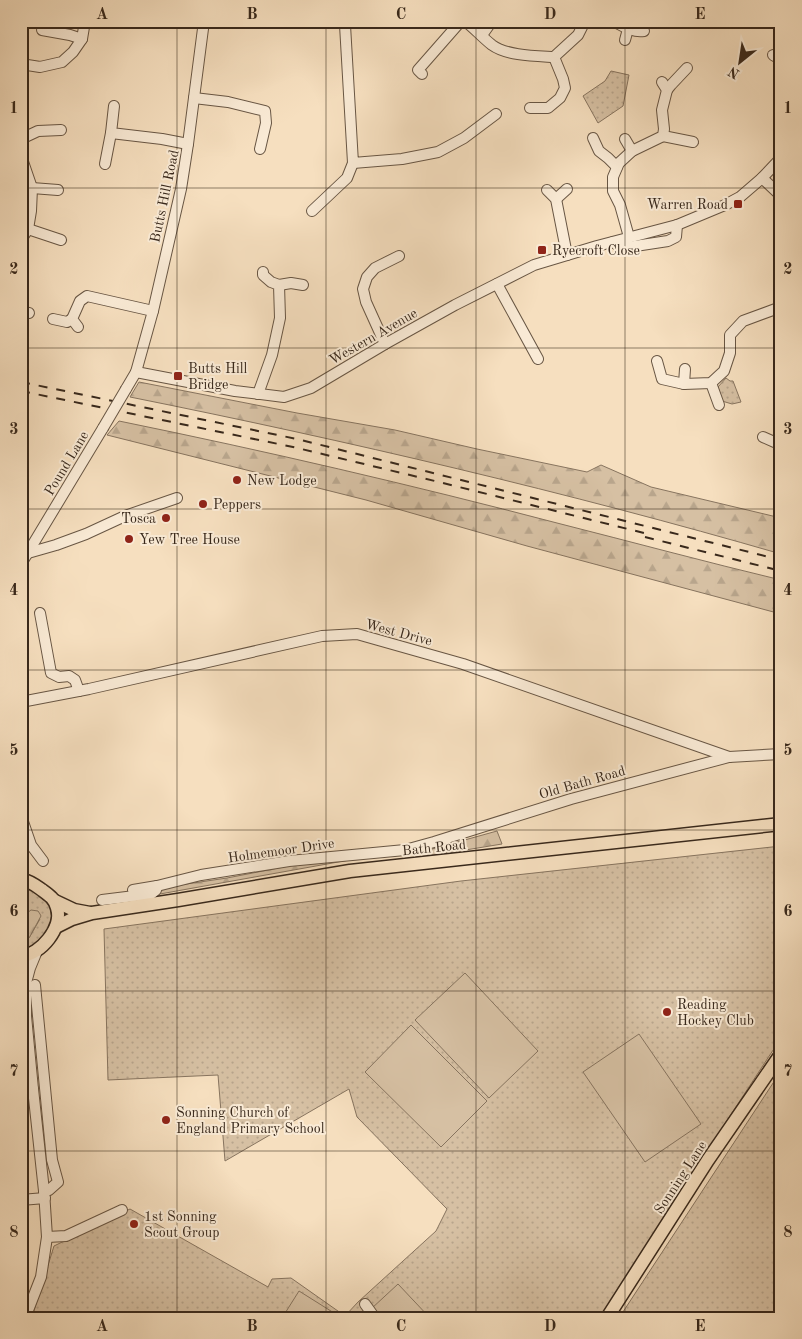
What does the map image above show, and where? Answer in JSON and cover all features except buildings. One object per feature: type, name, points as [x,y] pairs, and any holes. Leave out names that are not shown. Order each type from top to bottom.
[{"type":"main road","name":"Bath Road","points":[[56,927],[72,919],[92,913],[326,875],[781,824]]},
{"type":"main road","name":"Bath Road","points":[[23,878],[55,901],[74,910],[92,913]]},
{"type":"main road","points":[[21,956],[37,951],[47,941],[56,927],[58,912],[55,901]]},
{"type":"main road","name":"Sonning Lane","points":[[607,1318],[708,1160],[781,1054]]},
{"type":"street","points":[[21,64],[40,67],[62,62],[73,52],[82,39],[84,21]]},
{"type":"street","name":"Butts Hill Road","points":[[136,372],[153,312],[181,189],[204,21]]},
{"type":"street","points":[[312,211],[321,197],[347,178],[353,163],[346,21]]},
{"type":"street","points":[[418,70],[461,21]]},
{"type":"street","points":[[465,21],[493,46],[528,56],[554,57],[578,35],[585,21]]},
{"type":"street","points":[[482,35],[492,21]]},
{"type":"street","points":[[613,21],[628,29],[644,31]]},
{"type":"street","points":[[625,40],[628,29]]},
{"type":"street","points":[[42,30],[82,39]]},
{"type":"street","points":[[530,108],[548,108],[560,98],[565,88],[554,57]]},
{"type":"street","points":[[664,136],[662,110],[665,86],[671,85],[687,68]]},
{"type":"street","points":[[194,98],[228,102],[266,111],[266,123],[260,149]]},
{"type":"street","points":[[105,164],[114,106]]},
{"type":"street","points":[[353,163],[402,159],[438,152],[464,138],[496,114]]},
{"type":"street","points":[[21,139],[38,131],[61,130]]},
{"type":"street","points":[[111,133],[188,144]]},
{"type":"street","points":[[629,237],[614,191],[612,177],[617,167],[632,151],[664,136],[693,142]]},
{"type":"street","points":[[593,138],[599,151],[617,167]]},
{"type":"street","points":[[626,139],[632,151]]},
{"type":"street","points":[[21,156],[32,188],[28,229],[21,240]]},
{"type":"street","name":"Western Avenue","points":[[136,372],[284,397],[311,388],[455,305],[534,265],[676,224],[725,205],[740,197],[781,158]]},
{"type":"street","points":[[762,178],[778,193],[781,200]]},
{"type":"street","points":[[32,188],[58,190]]},
{"type":"street","points":[[556,199],[568,189]]},
{"type":"street","points":[[547,190],[556,199],[567,255]]},
{"type":"street","name":"Western Avenue","points":[[613,242],[622,248],[668,241],[676,237],[676,224]]},
{"type":"street","points":[[28,229],[61,240]]},
{"type":"street","points":[[385,344],[366,302],[363,289],[367,277],[375,268],[389,265],[399,256]]},
{"type":"street","points":[[263,272],[263,275],[271,282],[279,285],[304,285]]},
{"type":"street","points":[[497,284],[538,359]]},
{"type":"street","points":[[258,394],[272,355],[280,318],[279,285]]},
{"type":"street","points":[[53,319],[75,323],[80,301],[87,296],[153,312]]},
{"type":"street","points":[[657,361],[662,379],[684,384],[711,384],[724,371],[730,353],[730,335],[743,321],[781,307]]},
{"type":"street","points":[[684,384],[685,369]]},
{"type":"street","name":"Pound Lane","points":[[21,564],[136,372]]},
{"type":"street","points":[[711,384],[719,405]]},
{"type":"street","points":[[763,437],[781,445]]},
{"type":"street","points":[[28,553],[86,534],[125,516],[177,498]]},
{"type":"street","points":[[40,613],[50,673],[58,677],[69,676],[75,680],[79,691]]},
{"type":"street","name":"West Drive","points":[[21,702],[79,691],[322,636],[357,634],[462,664],[729,757]]},
{"type":"street","name":"Old Bath Road","points":[[393,850],[405,850],[434,842],[571,798],[729,757],[781,754]]},
{"type":"street","points":[[21,816],[31,845],[44,861]]},
{"type":"street","points":[[393,850],[394,866]]},
{"type":"street","name":"Holmemoor Drive","points":[[133,890],[201,875],[289,861],[393,850]]},
{"type":"street","name":"Holmemoor Drive","points":[[102,900],[151,894],[156,890],[157,886]]},
{"type":"street","points":[[21,1200],[45,1195],[58,1182],[52,1160],[38,1016],[30,984],[30,968],[37,951]]},
{"type":"street","points":[[21,968],[30,984]]},
{"type":"street","points":[[25,1318],[41,1277],[47,1236],[45,1195],[24,994],[30,984]]},
{"type":"street","points":[[26,1016],[38,1016]]},
{"type":"street","points":[[21,1089],[33,1088]]},
{"type":"street","points":[[47,1236],[66,1236],[122,1210]]},
{"type":"street","points":[[366,1304],[375,1318]]},
{"type":"green space","points":[[611,71],[629,75],[623,106],[598,123],[583,96],[605,81]]},
{"type":"green space","points":[[726,378],[733,381],[741,402],[732,404],[722,401],[718,387]]},
{"type":"green space","points":[[139,382],[395,430],[587,472],[601,465],[651,487],[781,518],[781,554],[620,509],[457,469],[294,431],[130,397]]},
{"type":"green space","points":[[119,421],[284,456],[393,482],[781,580],[781,614],[527,546],[366,500],[107,435]]},
{"type":"green space","points":[[497,831],[502,844],[429,856],[425,851]]},
{"type":"green space","points":[[781,846],[781,1038],[601,1318],[32,1317],[54,1246],[130,1209],[268,1287],[272,1279],[291,1278],[345,1316],[436,1231],[447,1209],[357,1117],[349,1089],[225,1161],[218,1075],[108,1080],[104,929],[461,881]]},
{"type":"green space","points":[[366,857],[160,894],[139,891],[227,878],[299,864]]},
{"type":"green space","points":[[21,884],[47,901],[53,910],[51,926],[37,944],[21,951],[21,942],[29,938],[40,919],[26,914],[21,921]]},
{"type":"green space","points":[[31,910],[38,911],[41,916],[29,938],[21,942],[22,921]]},
{"type":"green space","points":[[465,973],[538,1051],[489,1098],[415,1020]]},
{"type":"green space","points":[[411,1025],[487,1101],[441,1147],[365,1072]]},
{"type":"green space","points":[[639,1034],[701,1124],[645,1162],[583,1072]]},
{"type":"green space","points":[[777,1077],[781,1081],[781,1318],[619,1318]]},
{"type":"green space","points":[[398,1284],[430,1318],[379,1318],[371,1309]]},
{"type":"green space","points":[[299,1291],[342,1318],[282,1318]]},
{"type":"railway","points":[[21,382],[297,439],[781,560]]},
{"type":"railway","points":[[21,391],[293,447],[652,535]]},
{"type":"railway","points":[[645,537],[781,571]]},
{"type":"place","name":"Warren Road","points":[[738,204]]},
{"type":"place","name":"Ryecroft Close","points":[[542,250]]},
{"type":"place","name":"Butts Hill Bridge","points":[[178,376]]},
{"type":"place","name":"New Lodge","points":[[237,480]]},
{"type":"place","name":"Peppers","points":[[203,504]]},
{"type":"place","name":"Tosca","points":[[166,518]]},
{"type":"place","name":"Yew Tree House","points":[[129,539]]},
{"type":"place","name":"Reading Hockey Club","points":[[667,1012]]},
{"type":"place","name":"Sonning Church of England Primary School","points":[[166,1120]]},
{"type":"place","name":"1st Sonning Scout Group","points":[[134,1224]]}]
